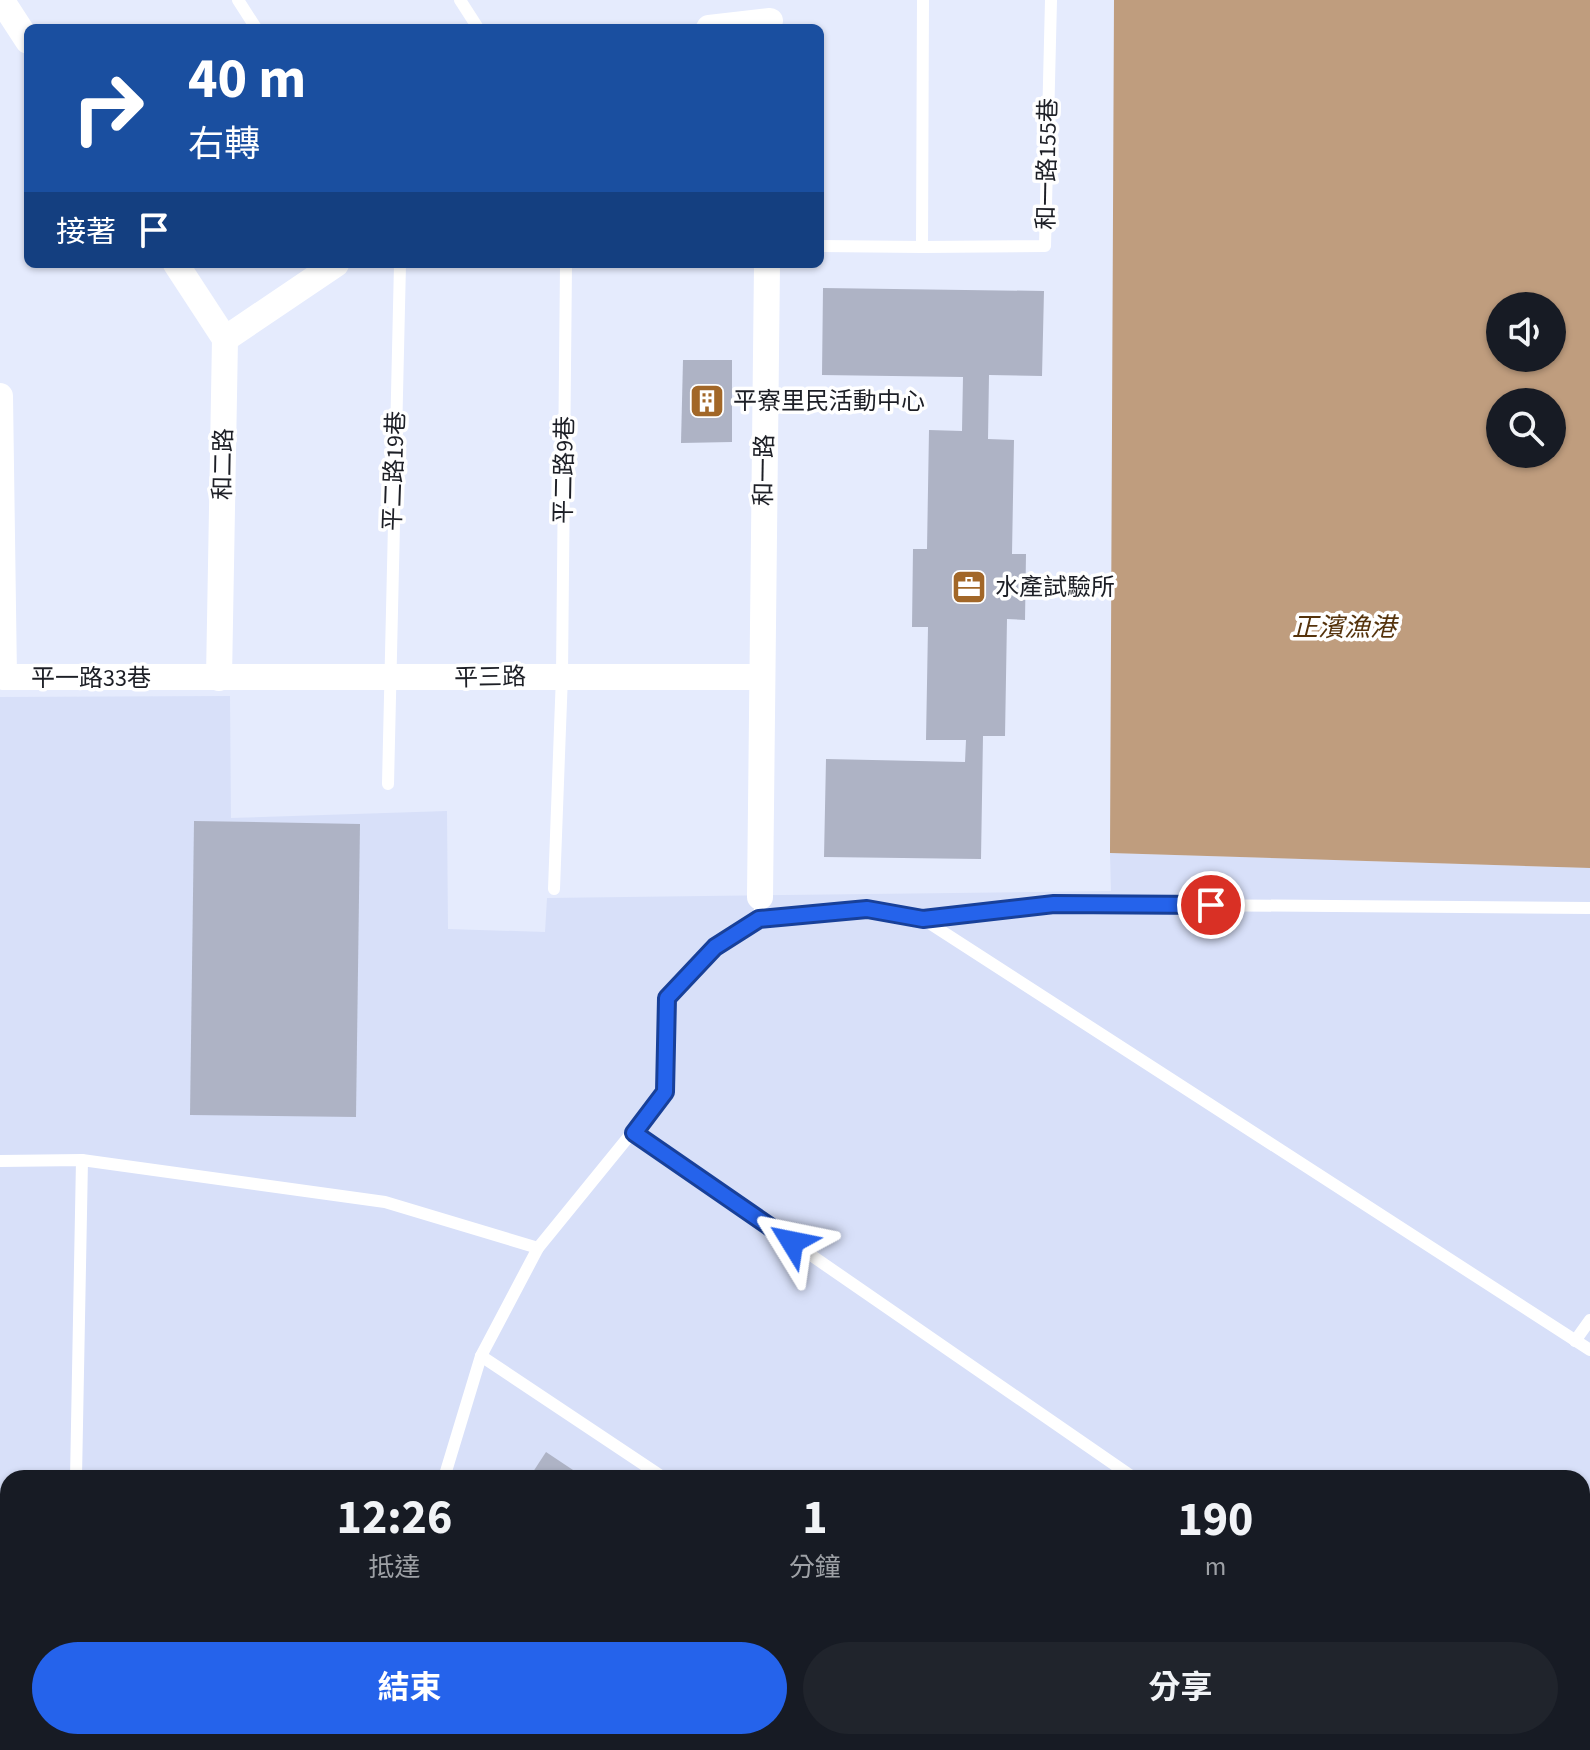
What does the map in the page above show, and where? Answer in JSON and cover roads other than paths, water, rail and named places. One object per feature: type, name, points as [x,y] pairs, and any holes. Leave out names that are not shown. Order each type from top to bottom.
[{"type":"street","points":[[2,1],[24,35]]},
{"type":"street","points":[[729,24],[770,16]]},
{"type":"street","points":[[179,268],[225,339],[330,268]]},
{"type":"street","name":"和一路","points":[[760,908],[767,268]]},
{"type":"street","name":"和二路","points":[[219,678],[225,339]]},
{"type":"street","name":"平一路33巷","points":[[0,396],[4,677],[219,678]]},
{"type":"street","name":"平三路","points":[[219,678],[761,677]]},
{"type":"lane","points":[[238,0],[253,24]]},
{"type":"lane","points":[[460,0],[475,24]]},
{"type":"lane","points":[[824,246],[922,247],[923,0]]},
{"type":"lane","name":"和一路155巷","points":[[922,247],[1045,246],[1051,0]]},
{"type":"lane","name":"平二路19巷","points":[[388,784],[388,678],[400,268]]},
{"type":"lane","name":"平二路9巷","points":[[554,889],[562,675],[566,268]]},
{"type":"lane","points":[[446,1470],[481,1356],[538,1248],[665,1092],[667,998],[715,947],[760,908],[867,909],[923,919],[1054,904],[1590,908]]},
{"type":"lane","points":[[923,919],[1590,1350]]},
{"type":"lane","points":[[634,1133],[1122,1470]]},
{"type":"lane","points":[[0,1161],[82,1160],[385,1202],[538,1248]]},
{"type":"lane","points":[[76,1470],[82,1160]]},
{"type":"lane","points":[[1575,1341],[1590,1320]]},
{"type":"lane","points":[[481,1356],[652,1470]]},
{"type":"water","name":"正濱漁港","points":[[1114,0],[1590,0],[1590,868],[1110,853]]},
{"type":"place","name":"平寮里民活動中心","points":[[707,401]]},
{"type":"place","name":"水產試驗所","points":[[969,587]]}]
